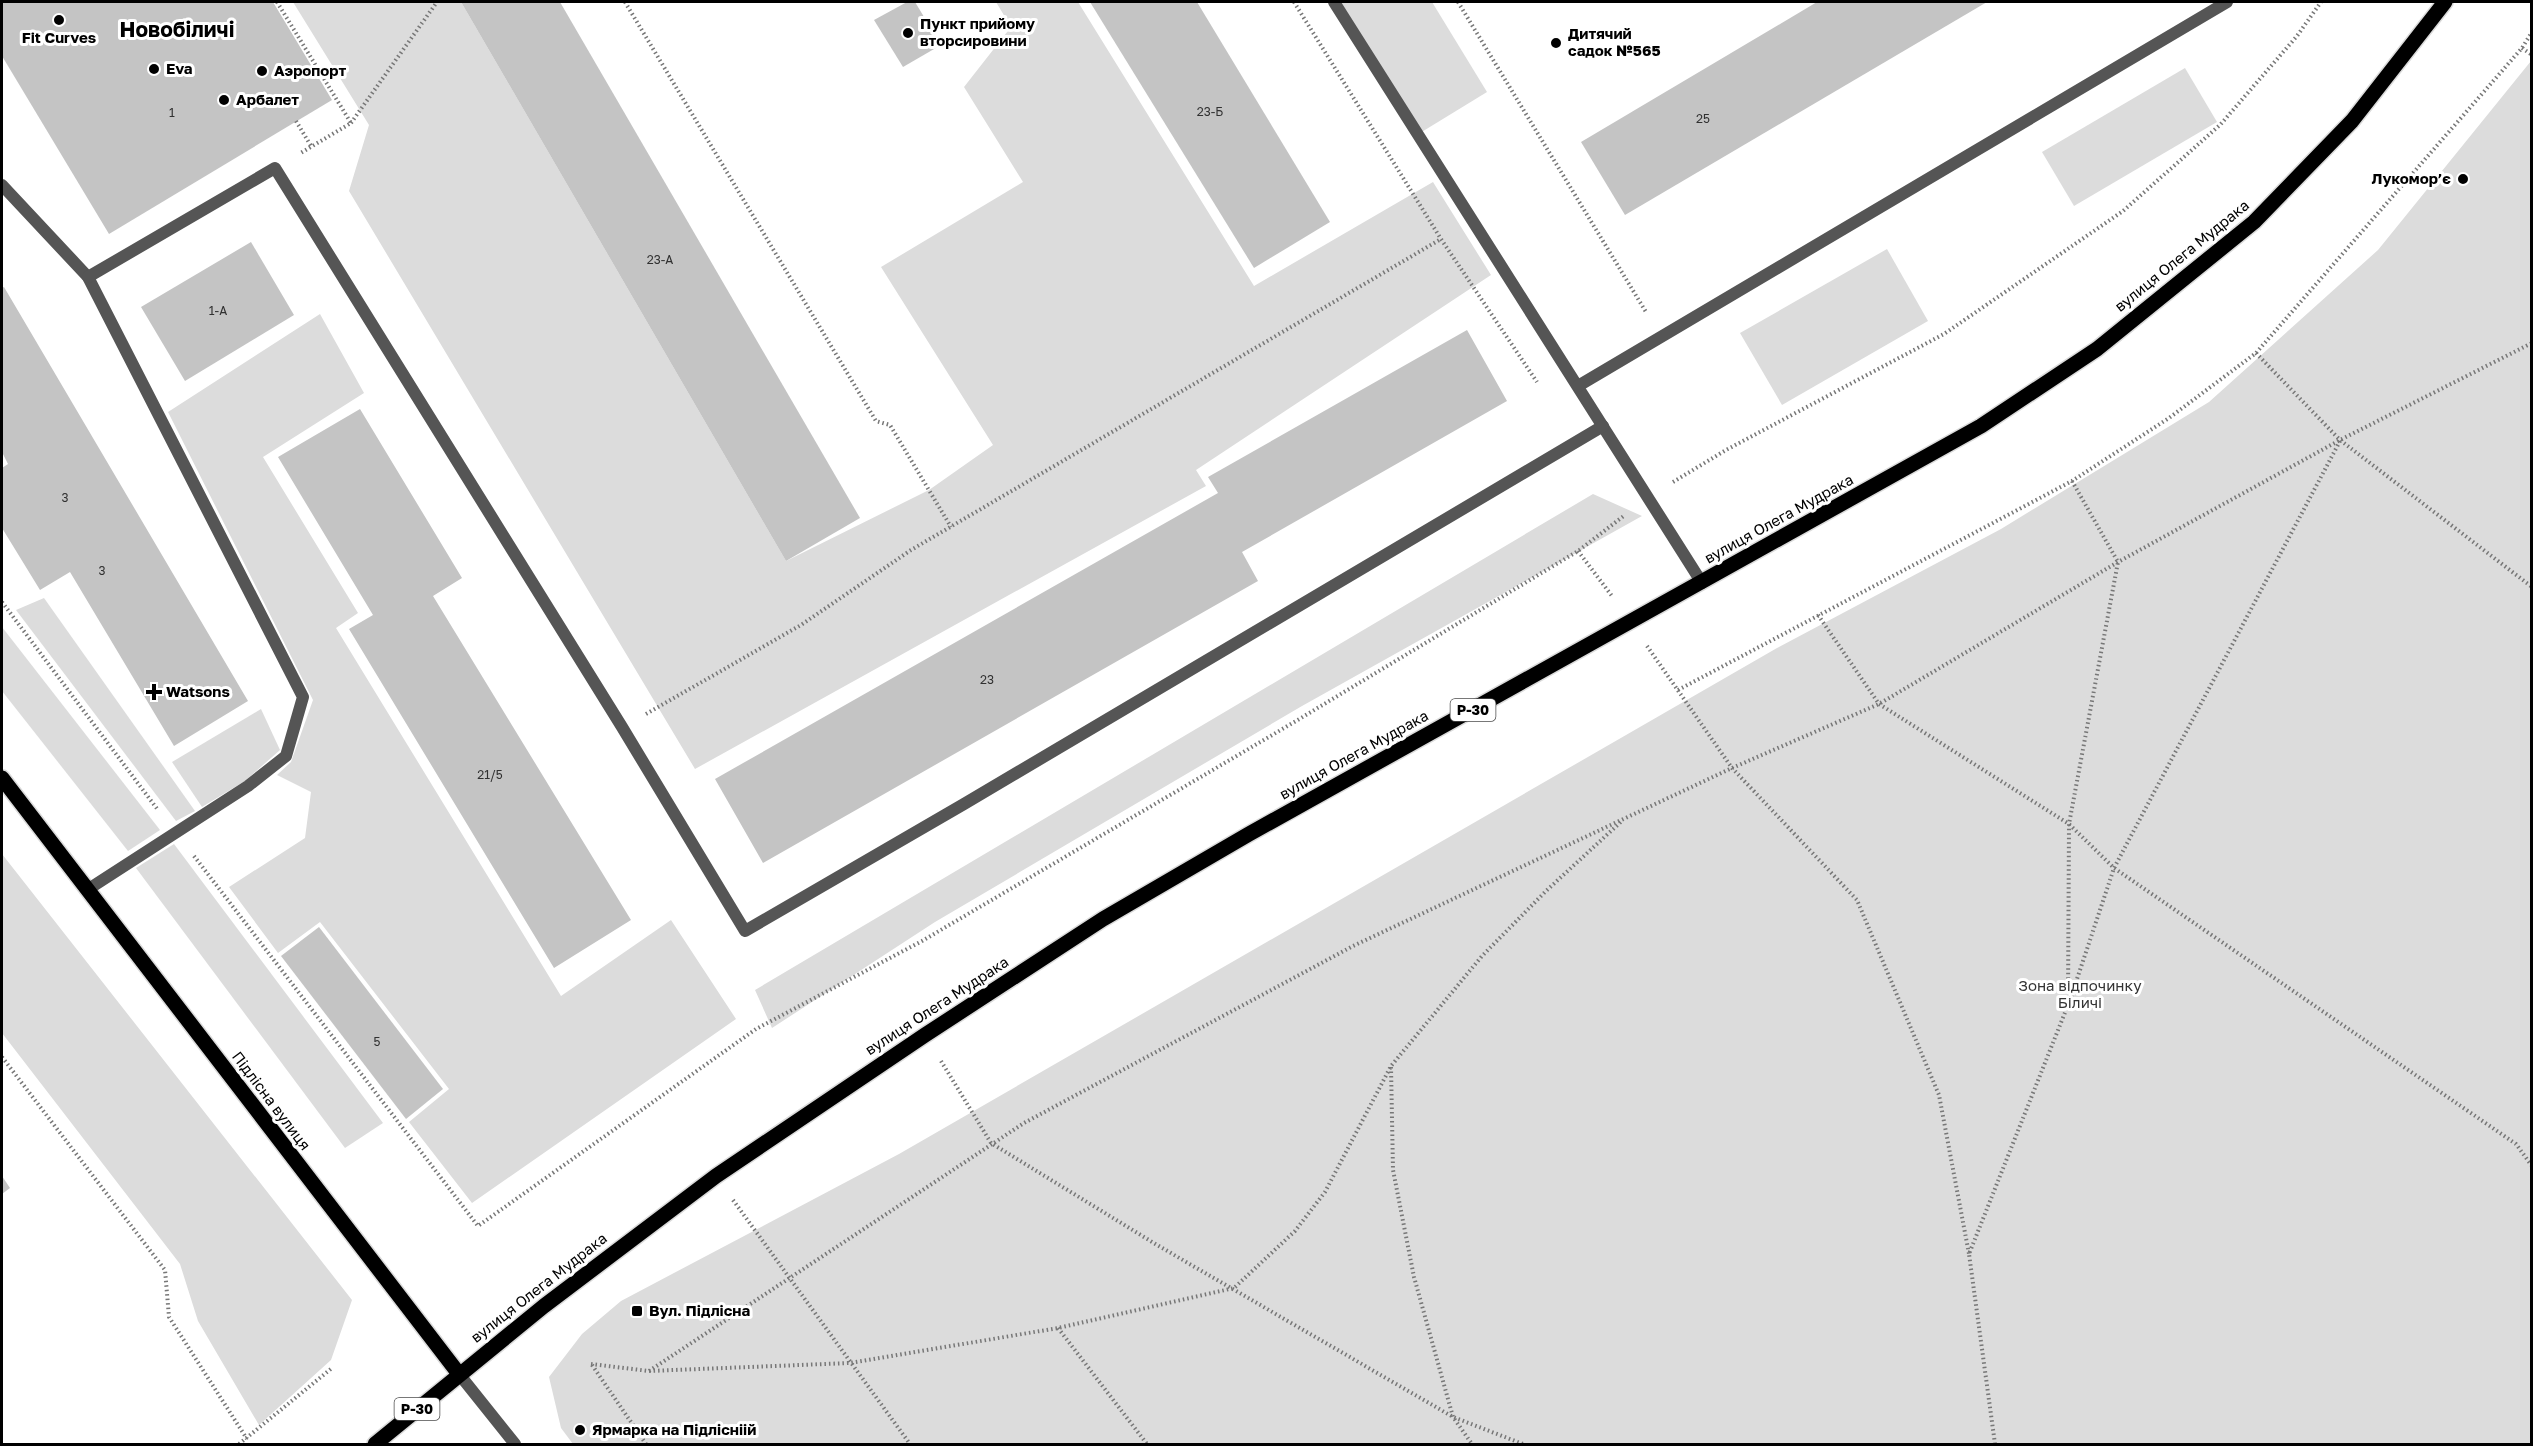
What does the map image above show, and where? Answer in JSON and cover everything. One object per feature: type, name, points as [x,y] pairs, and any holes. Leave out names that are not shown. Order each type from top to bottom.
[{"type":"main road","name":"вулиця Олега Мудрака","points":[[375,1444],[544,1306],[716,1176],[1102,919],[1249,834],[1981,426],[2097,349],[2254,222],[2352,121],[2445,2]]},
{"type":"main road","name":"Підлісна вулиця","points":[[2,778],[459,1374]]},
{"type":"street","points":[[1334,2],[1702,583]]},
{"type":"street","points":[[1578,386],[2227,2]]},
{"type":"street","points":[[88,277],[275,168],[745,931],[985,792],[1603,426]]},
{"type":"street","points":[[2,185],[88,277],[303,697],[285,756],[248,786],[87,890]]},
{"type":"street","name":"Підлісна вулиця","points":[[459,1374],[514,1444]]},
{"type":"path","points":[[277,2],[351,123]]},
{"type":"path","points":[[275,168],[351,123],[437,2]]},
{"type":"path","points":[[625,2],[876,421],[890,425],[951,527]]},
{"type":"path","points":[[1294,2],[1441,239],[1537,383]]},
{"type":"path","points":[[1458,2],[1660,336]]},
{"type":"path","points":[[2,602],[477,1226],[756,1029],[922,941],[1578,551],[1649,496],[1726,450],[1944,334],[2123,211],[2220,125],[2297,36],[2321,2]]},
{"type":"path","points":[[1678,690],[2072,482],[2169,418],[2256,352],[2522,48],[2532,32]]},
{"type":"path","points":[[2522,48],[2532,55]]},
{"type":"path","points":[[296,121],[311,146]]},
{"type":"path","points":[[622,728],[801,625],[911,550],[1441,239]]},
{"type":"path","points":[[649,1371],[991,1143],[1353,946],[1732,768],[1879,704],[2118,562],[2340,440],[2532,343]]},
{"type":"path","points":[[2256,352],[2340,440],[2532,587]]},
{"type":"path","points":[[1969,1254],[2068,1005],[2114,868],[2340,440]]},
{"type":"path","points":[[2068,1005],[2069,824],[2118,562],[2072,482]]},
{"type":"path","points":[[1578,551],[1632,622],[1732,768],[1857,900],[1939,1095],[1969,1254],[1995,1444]]},
{"type":"path","points":[[1818,615],[1879,704],[2069,824],[2114,868],[2516,1144],[2532,1166]]},
{"type":"path","points":[[646,1444],[591,1364],[649,1371],[850,1363],[1058,1328],[1233,1288],[1295,1231],[1325,1192],[1391,1066],[1482,956],[1546,891],[1626,818]]},
{"type":"path","points":[[925,1035],[991,1143],[1158,1245],[1453,1418],[1523,1444]]},
{"type":"path","points":[[2,1057],[165,1270],[169,1317],[247,1438]]},
{"type":"path","points":[[1391,1066],[1393,1170],[1414,1276],[1453,1418],[1472,1444]]},
{"type":"path","points":[[716,1176],[910,1444]]},
{"type":"path","points":[[1058,1328],[1147,1444]]},
{"type":"path","points":[[240,1444],[332,1368]]},
{"type":"green space","points":[[293,2],[461,2],[786,561],[929,490],[993,445],[881,267],[1023,182],[964,87],[1011,27],[996,2],[1078,2],[1254,286],[1433,182],[1491,275],[1196,470],[1206,486],[695,769],[349,191],[369,125]]},
{"type":"green space","points":[[1340,2],[1432,2],[1487,92],[1420,133]]},
{"type":"green space","name":"Зона відпочинку Біличі","points":[[2531,61],[2531,1444],[573,1444],[561,1428],[549,1377],[582,1334],[621,1301],[899,1154],[1777,648],[2001,529],[2209,402],[2378,250]]},
{"type":"green space","points":[[2185,68],[2217,122],[2074,206],[2042,152]]},
{"type":"green space","points":[[1887,249],[1928,321],[1782,405],[1740,333]]},
{"type":"green space","points":[[320,314],[364,393],[263,457],[358,613],[336,628],[561,996],[671,920],[736,1019],[472,1203],[409,1122],[449,1089],[320,922],[278,953],[229,887],[305,838],[311,792],[277,775],[291,762],[313,700],[168,412]]},
{"type":"green space","points":[[1593,494],[1642,516],[1302,706],[935,922],[772,1028],[755,990]]},
{"type":"green space","points":[[44,598],[195,811],[176,821],[16,610]]},
{"type":"green space","points":[[2,627],[160,830],[128,851],[2,691]]},
{"type":"green space","points":[[261,709],[280,750],[245,781],[202,807],[172,762]]},
{"type":"green space","points":[[174,844],[383,1123],[345,1148],[136,868]]},
{"type":"green space","points":[[2,854],[352,1300],[331,1360],[259,1425],[198,1321],[180,1264],[2,1033]]},
{"type":"building","points":[[2,2],[273,2],[332,100],[109,234],[2,56]]},
{"type":"building","points":[[461,2],[560,2],[860,518],[786,561]]},
{"type":"building","name":"Пункт прийому вторсировини","points":[[907,2],[915,2],[941,45],[903,67],[874,20]]},
{"type":"building","points":[[1090,2],[1197,2],[1330,222],[1254,268]]},
{"type":"building","points":[[1817,2],[1987,2],[1625,215],[1581,142]]},
{"type":"building","points":[[251,242],[294,315],[185,381],[141,307]]},
{"type":"building","points":[[4,287],[248,701],[174,746],[70,572],[40,590],[2,528],[2,468],[8,464],[2,452],[2,288]]},
{"type":"building","points":[[1467,330],[1507,401],[1242,552],[1258,581],[763,863],[715,779],[1218,493],[1208,477]]},
{"type":"building","points":[[360,409],[462,578],[433,596],[631,920],[554,968],[349,629],[373,615],[278,457]]},
{"type":"building","points":[[319,927],[443,1089],[406,1119],[281,956]]},
{"type":"building","points":[[2,1176],[10,1188],[2,1194]]},
{"type":"place","name":"Fit Curves","points":[[59,20]]},
{"type":"place","name":"Пункт прийому вторсировини","points":[[908,33]]},
{"type":"place","name":"Дитячий садок №565","points":[[1556,43]]},
{"type":"place","name":"Eva","points":[[154,69]]},
{"type":"place","name":"Аэропорт","points":[[262,71]]},
{"type":"place","name":"Арбалет","points":[[224,100]]},
{"type":"place","name":"Лукомор’є","points":[[2463,179]]},
{"type":"place","name":"Watsons","points":[[154,692]]},
{"type":"place","name":"Вул. Підлісна","points":[[637,1311]]},
{"type":"place","name":"Ярмарка на Підлісніій","points":[[580,1430]]},
{"type":"district","name":"Новобіличі","points":[[177,30]]}]
